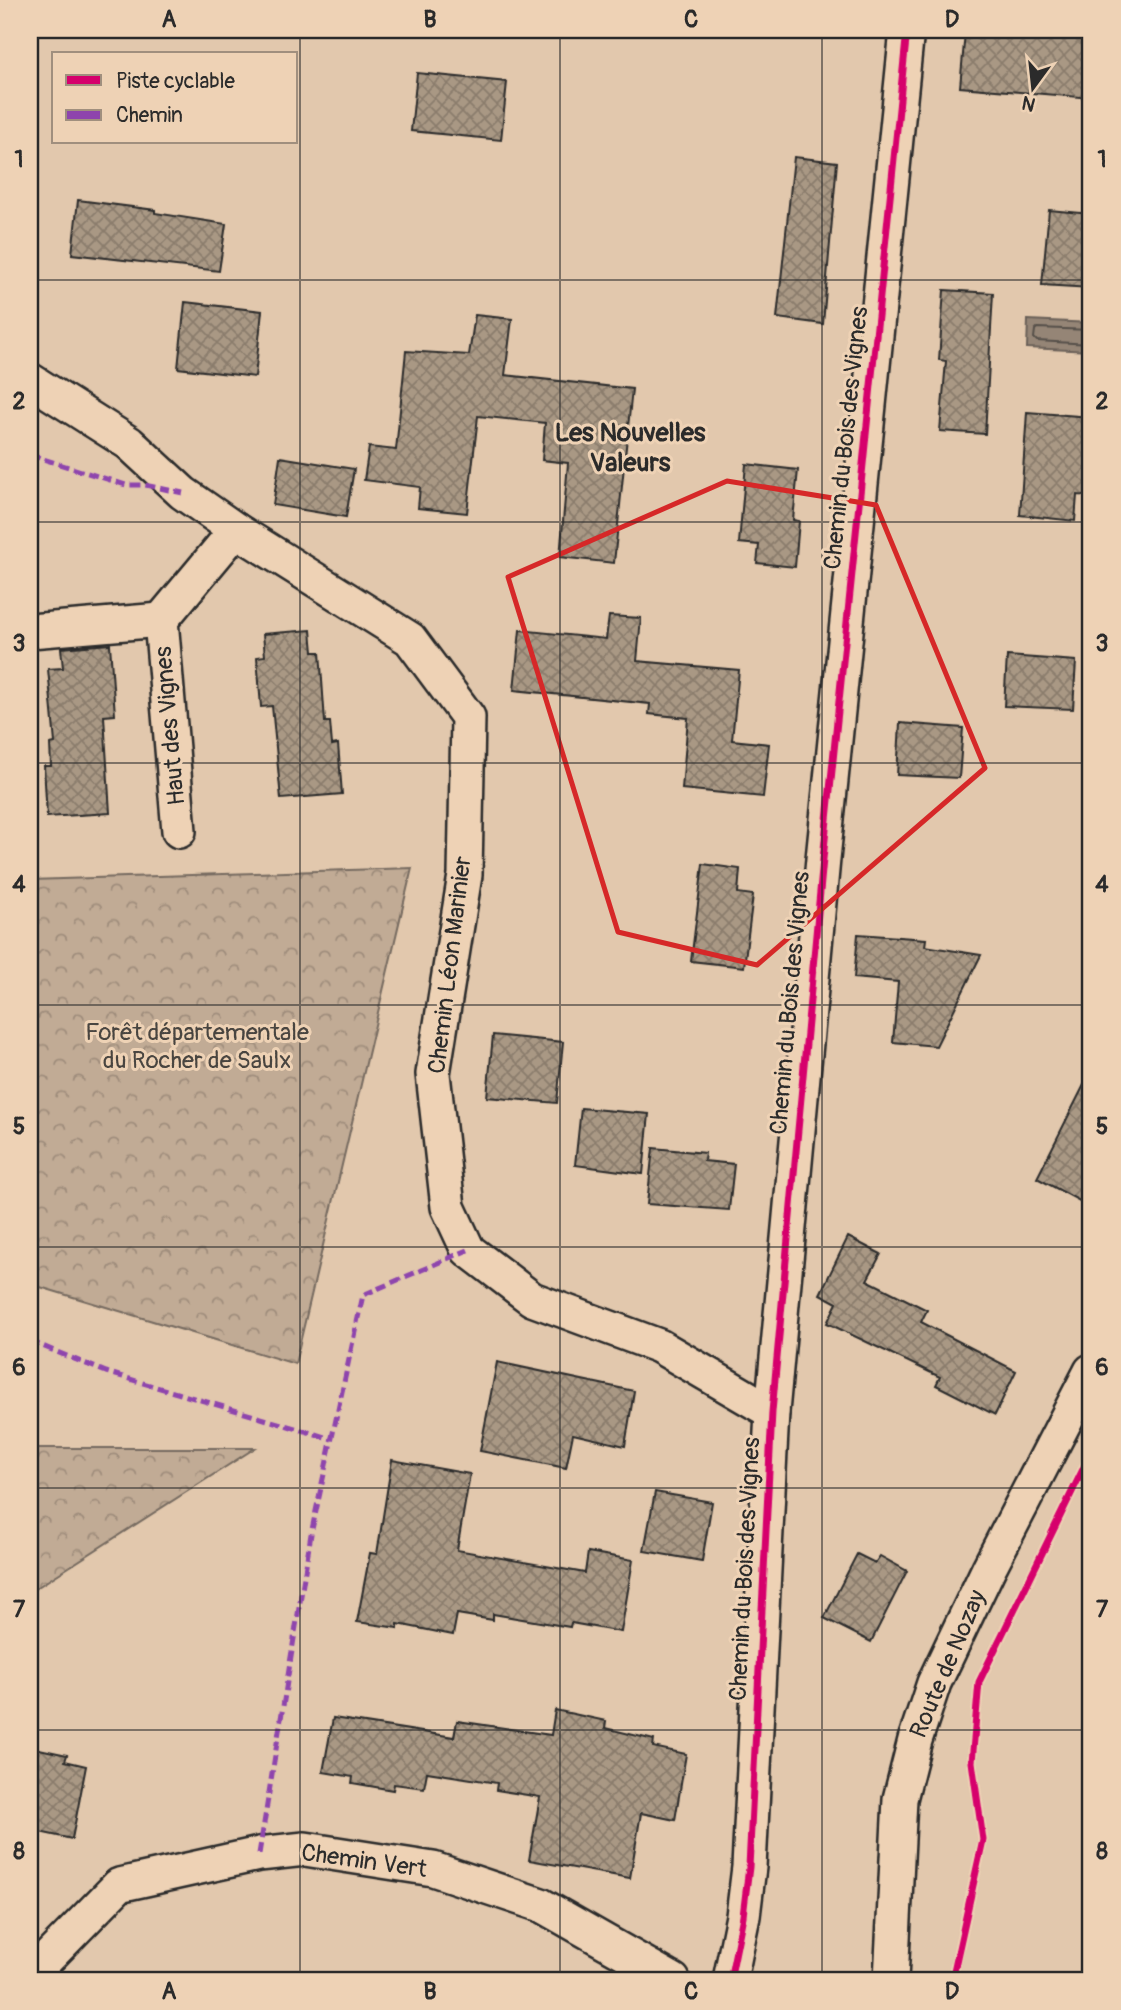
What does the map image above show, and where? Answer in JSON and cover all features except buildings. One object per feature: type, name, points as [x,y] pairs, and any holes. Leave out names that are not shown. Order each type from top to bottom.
[{"type":"street","name":"Chemin du Bois des Vignes","points":[[730,1980],[741,1928],[749,1867],[772,1412],[823,859],[907,30]]},
{"type":"street","name":"Chemin Léon Marinier","points":[[30,380],[129,443],[183,493],[236,530],[410,639],[468,717],[465,875],[433,1074],[448,1207],[467,1250],[532,1299],[659,1346],[772,1412]]},
{"type":"street","name":"Haut des Vignes","points":[[180,831],[161,620],[236,530]]},
{"type":"street","name":"Haut des Vignes","points":[[30,631],[161,620]]},
{"type":"street","name":"Route de Nozay","points":[[891,1980],[900,1799],[915,1740],[934,1683],[983,1579],[1091,1371]]},
{"type":"street","name":"Chemin Vert","points":[[30,1976],[120,1885],[259,1854],[305,1849],[433,1869],[541,1905],[673,1980]]},
{"type":"highlighted area","points":[[727,481],[876,505],[985,768],[757,965],[618,932],[508,577]]},
{"type":"green space","name":"Forêt départementale du Rocher de Saulx","points":[[412,868],[295,1364],[30,1284],[30,880]]},
{"type":"green space","points":[[30,1448],[255,1448],[30,1592]]},
{"type":"water","points":[[1028,320],[1091,323],[1091,351],[1027,348]]},
{"type":"marked path","points":[[30,455],[126,485],[145,485],[183,493]]},
{"type":"marked path","points":[[259,1854],[311,1534],[363,1295],[468,1250]]},
{"type":"marked path","points":[[30,1341],[106,1372],[332,1439]]},
{"type":"cycle path","points":[[730,1980],[743,1916],[749,1867],[772,1412],[823,859],[907,30]]},
{"type":"cycle path","points":[[952,1980],[983,1840],[972,1762],[979,1682],[1091,1453]]},
{"type":"district","name":"Les Nouvelles Valeurs","points":[[630,448]]}]
